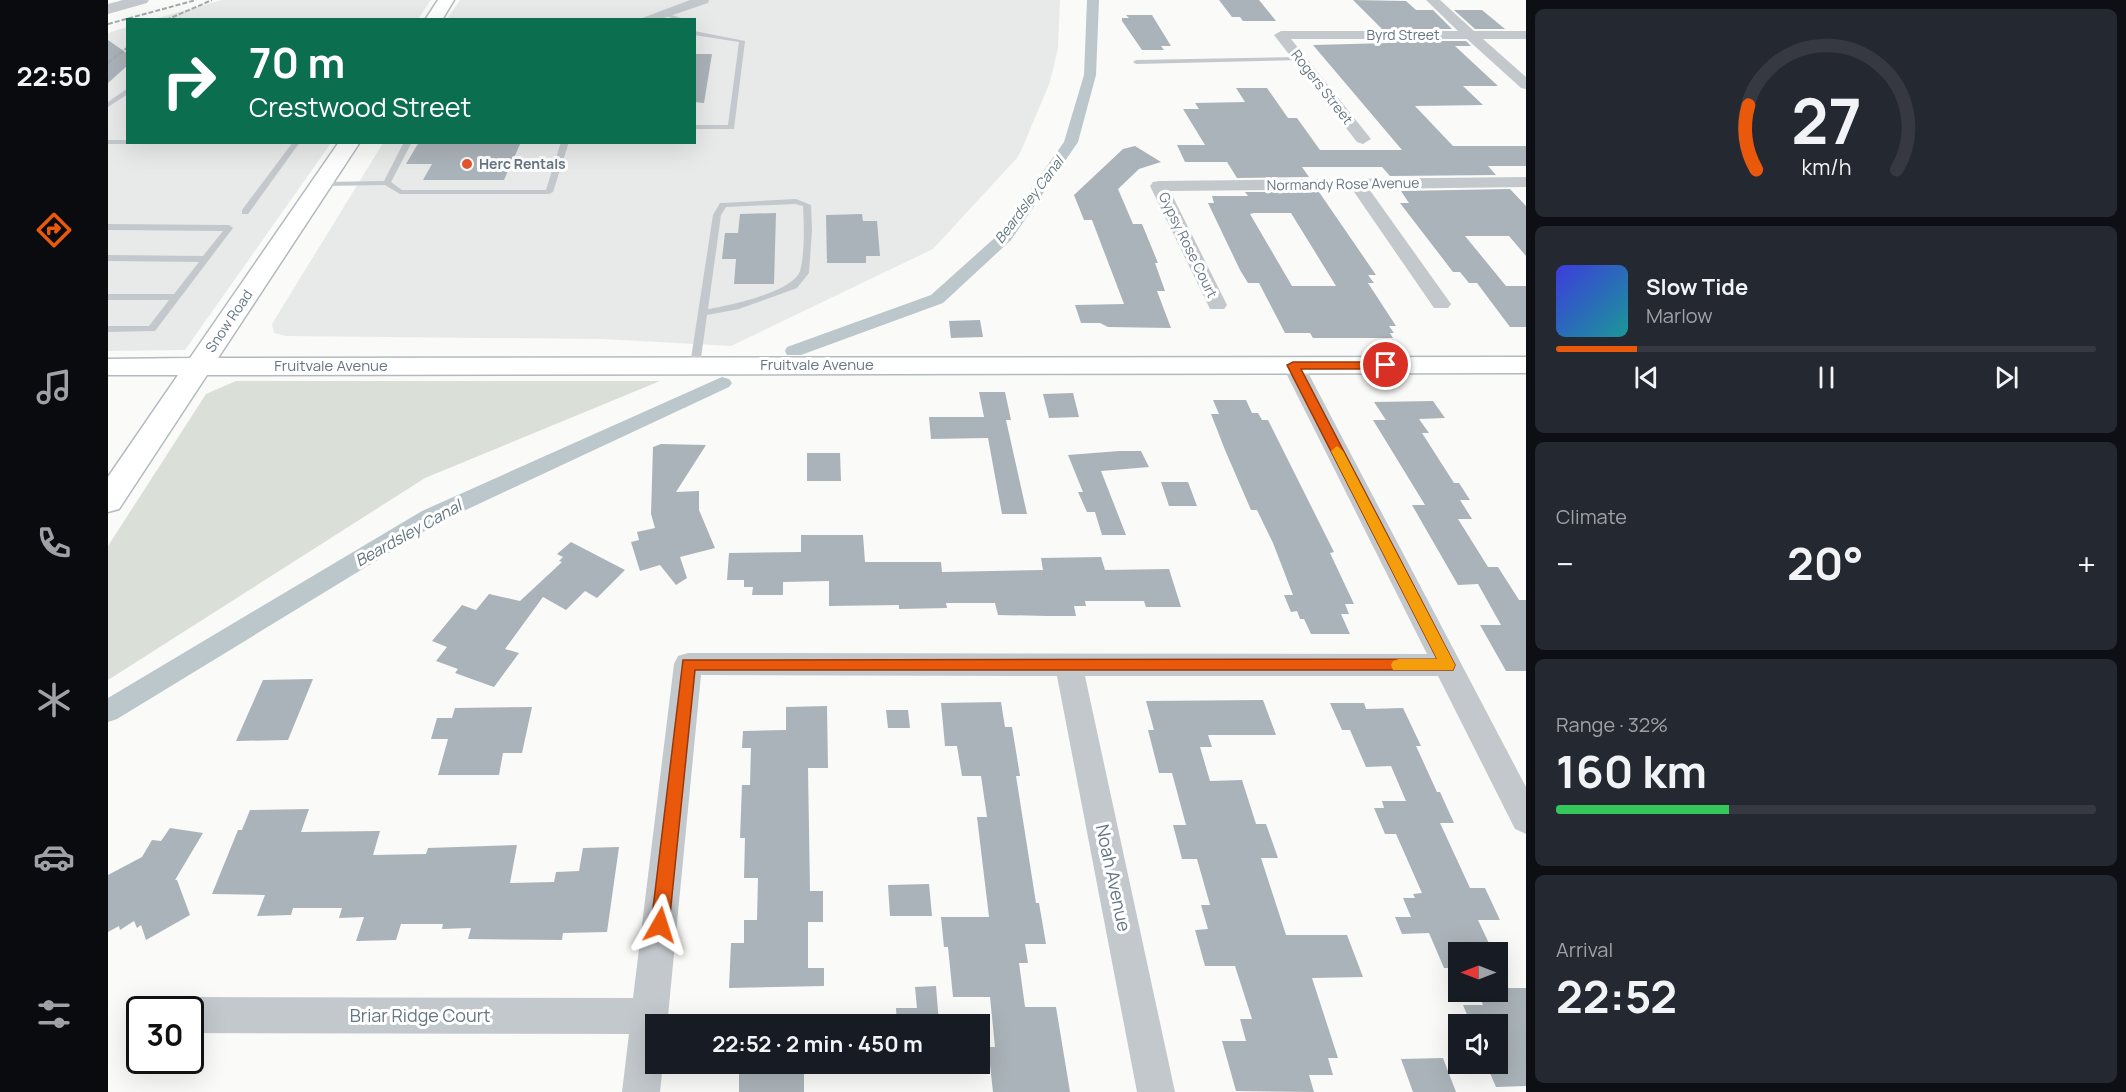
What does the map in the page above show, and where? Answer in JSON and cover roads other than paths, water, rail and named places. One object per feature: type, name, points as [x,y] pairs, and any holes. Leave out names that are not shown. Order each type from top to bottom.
[{"type":"main road","points":[[434,18],[446,0]]},
{"type":"main road","name":"Snow Road","points":[[108,501],[349,144]]},
{"type":"main road","name":"Fruitvale Avenue","points":[[108,366],[1526,365]]},
{"type":"street","points":[[108,9],[141,0]]},
{"type":"street","points":[[650,18],[703,0]]},
{"type":"street","points":[[1432,0],[1526,85]]},
{"type":"street","name":"Byrd Street","points":[[1281,34],[1526,35]]},
{"type":"street","name":"Rogers Street","points":[[1281,34],[1363,139]]},
{"type":"street","name":"Normandy Rose Avenue","points":[[1159,186],[1526,182]]},
{"type":"street","points":[[1356,183],[1441,304]]},
{"type":"street","name":"Gypsy Rose Court","points":[[1159,186],[1217,305]]},
{"type":"street","points":[[1293,365],[1526,819]]},
{"type":"street","points":[[650,1014],[688,664],[1447,665]]},
{"type":"street","name":"Noah Avenue","points":[[1069,665],[1156,1092]]},
{"type":"street","name":"Briar Ridge Court","points":[[204,1015],[645,1016]]},
{"type":"street","points":[[641,1092],[645,1058]]},
{"type":"lane","points":[[664,14],[677,18]]},
{"type":"lane","points":[[696,33],[742,41],[731,127],[696,127]]},
{"type":"lane","points":[[1136,62],[1300,59]]},
{"type":"lane","points":[[108,105],[126,91]]},
{"type":"lane","points":[[116,98],[126,98]]},
{"type":"lane","points":[[118,142],[126,135]]},
{"type":"lane","points":[[108,142],[126,142]]},
{"type":"lane","points":[[245,212],[296,144]]},
{"type":"lane","points":[[387,183],[407,144]]},
{"type":"lane","points":[[322,184],[387,183],[400,192],[549,192],[564,144]]},
{"type":"lane","points":[[694,365],[717,216],[723,205],[796,201],[807,206],[808,230],[804,273],[794,286],[736,306],[703,313]]},
{"type":"lane","points":[[108,227],[230,228],[152,329],[108,329]]},
{"type":"lane","points":[[108,258],[206,259]]},
{"type":"lane","points":[[108,297],[177,297]]},
{"type":"waterway","name":"Beardsley Canal","points":[[794,351],[937,299],[1005,237],[1071,142],[1090,75],[1093,0]]},
{"type":"waterway","name":"Beardsley Canal","points":[[108,711],[430,517],[722,383]]},
{"type":"railway","points":[[130,18],[196,0]]},
{"type":"railway","points":[[171,18],[212,0]]},
{"type":"railway","points":[[108,24],[126,19]]},
{"type":"railway","points":[[108,63],[126,49]]},
{"type":"place","name":"Herc Rentals","points":[[467,164]]}]
